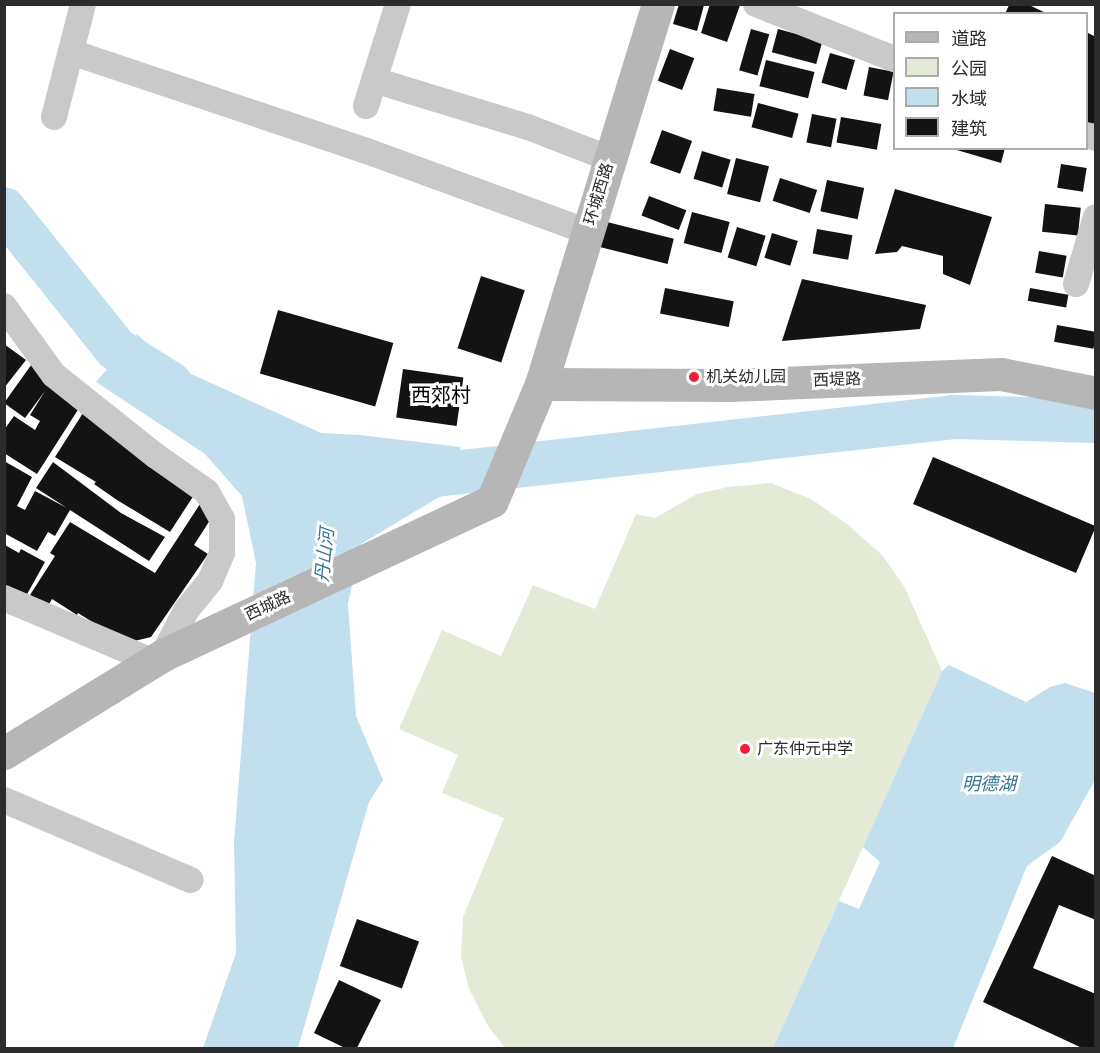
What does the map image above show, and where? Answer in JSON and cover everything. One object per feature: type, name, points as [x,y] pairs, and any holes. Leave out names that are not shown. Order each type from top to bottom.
[{"type":"street","points":[[54,117],[83,4]]},
{"type":"street","points":[[366,106],[398,4]]},
{"type":"street","name":"环城西路","points":[[541,384],[658,4]]},
{"type":"street","points":[[756,4],[893,59]]},
{"type":"street","points":[[71,52],[364,150],[588,232]]},
{"type":"street","points":[[374,80],[528,126],[610,159]]},
{"type":"street","points":[[1076,284],[1095,217]]},
{"type":"street","points":[[4,306],[54,375],[156,456],[207,492],[222,519],[222,553],[214,572],[187,609],[158,658],[4,598]]},
{"type":"street","name":"西堤路","points":[[541,384],[729,385],[1000,374],[1095,393]]},
{"type":"street","name":"西城路","points":[[4,753],[158,658],[492,501],[541,384]]},
{"type":"street","points":[[4,800],[191,880]]},
{"type":"green space","points":[[771,483],[811,499],[847,524],[882,555],[904,586],[942,671],[773,1048],[505,1048],[488,1026],[469,989],[461,957],[463,917],[504,818],[442,793],[458,755],[399,729],[442,630],[501,656],[533,585],[595,609],[636,514],[655,518],[697,494],[728,487]]},
{"type":"water","points":[[137,334],[165,362],[321,433],[360,435],[460,447],[470,489],[439,497],[361,544],[348,604],[356,716],[383,780],[369,802],[298,1048],[203,1048],[236,953],[234,842],[256,563],[242,496],[205,454],[96,382]]},
{"type":"water","name":"明德湖","points":[[949,665],[1026,702],[1050,687],[1065,683],[1095,693],[1095,780],[1060,842],[1027,866],[953,1048],[773,1048],[839,901],[859,909],[880,862],[863,847],[942,671]]},
{"type":"building","points":[[679,4],[704,5],[697,31],[673,24]]},
{"type":"building","points":[[710,4],[740,5],[727,42],[701,33]]},
{"type":"building","points":[[1009,5],[1029,5],[1044,12],[1006,12]]},
{"type":"building","points":[[751,29],[769,34],[757,76],[739,70]]},
{"type":"building","points":[[778,29],[822,41],[816,64],[772,52]]},
{"type":"building","points":[[1088,33],[1096,37],[1096,119],[1092,126],[1088,125]]},
{"type":"building","points":[[670,49],[694,58],[682,90],[658,81]]},
{"type":"building","points":[[830,53],[855,60],[846,90],[821,83]]},
{"type":"building","points":[[766,60],[815,72],[808,98],[759,86]]},
{"type":"building","points":[[869,67],[893,72],[888,100],[863,95]]},
{"type":"building","points":[[717,88],[755,94],[751,117],[713,111]]},
{"type":"building","points":[[758,103],[799,114],[792,138],[752,127]]},
{"type":"building","points":[[812,114],[837,119],[831,147],[806,142]]},
{"type":"building","points":[[841,117],[881,124],[877,150],[836,143]]},
{"type":"building","points":[[662,130],[692,141],[680,174],[650,163]]},
{"type":"building","points":[[957,150],[1004,150],[1001,163]]},
{"type":"building","points":[[702,151],[731,160],[722,188],[694,179]]},
{"type":"building","points":[[736,158],[769,166],[760,202],[727,194]]},
{"type":"building","points":[[1061,164],[1087,168],[1083,192],[1057,188]]},
{"type":"building","points":[[780,178],[817,190],[810,213],[773,201]]},
{"type":"building","points":[[827,180],[864,188],[858,219],[820,211]]},
{"type":"building","points":[[895,189],[992,217],[970,285],[943,274],[943,256],[902,246],[897,252],[875,254]]},
{"type":"building","points":[[649,196],[686,210],[679,230],[641,216]]},
{"type":"building","points":[[1045,204],[1081,208],[1078,236],[1042,232]]},
{"type":"building","points":[[692,212],[730,222],[721,253],[684,243]]},
{"type":"building","points":[[603,221],[674,239],[668,264],[597,246]]},
{"type":"building","points":[[737,227],[766,236],[756,266],[728,258]]},
{"type":"building","points":[[817,229],[852,235],[848,260],[813,254]]},
{"type":"building","points":[[772,233],[798,241],[790,266],[764,258]]},
{"type":"building","points":[[1039,251],[1067,256],[1063,278],[1035,273]]},
{"type":"building","points":[[481,276],[525,290],[501,362],[458,348]]},
{"type":"building","points":[[802,279],[926,305],[920,329],[782,341]]},
{"type":"building","points":[[665,288],[734,301],[729,327],[660,314]]},
{"type":"building","points":[[1030,288],[1068,295],[1066,308],[1028,301]]},
{"type":"building","points":[[278,310],[393,343],[375,407],[260,373]]},
{"type":"building","points":[[1057,325],[1096,332],[1093,349],[1054,342]]},
{"type":"building","points":[[4,344],[26,360],[4,388]]},
{"type":"building","points":[[34,361],[81,405],[37,474],[4,453],[4,430],[14,416],[35,430],[40,421],[30,415],[45,391],[25,418],[4,403]]},
{"type":"building","points":[[403,369],[463,377],[457,426],[396,418]]},
{"type":"building","points":[[83,413],[196,492],[170,532],[117,500],[94,484],[96,482],[55,457]]},
{"type":"building","points":[[933,457],[1096,526],[1076,573],[913,504]]},
{"type":"building","points":[[4,461],[32,477],[17,506],[25,510],[35,491],[67,508],[36,488],[53,462],[121,513],[165,537],[149,561],[70,510],[55,536],[48,532],[37,551],[4,533]]},
{"type":"building","points":[[200,504],[214,514],[194,545],[208,554],[151,637],[126,643],[52,599],[48,606],[30,595],[55,556],[50,553],[70,522],[155,573]]},
{"type":"building","points":[[5,545],[19,553],[21,549],[45,562],[26,596],[5,585]]},
{"type":"building","points":[[1052,856],[1096,876],[1096,920],[1059,905],[1033,968],[1096,994],[1096,1048],[1082,1048],[983,1002]]},
{"type":"building","points":[[357,919],[419,942],[402,989],[340,966]]},
{"type":"building","points":[[339,980],[381,1000],[357,1048],[345,1048],[314,1033]]},
{"type":"waterway","name":"丹山河","points":[[4,209],[116,349],[171,384]]},
{"type":"waterway","points":[[408,478],[954,417],[1096,421]]},
{"type":"place","name":"机关幼儿园","points":[[694,377]]},
{"type":"place","name":"广东仲元中学","points":[[745,749]]},
{"type":"district","name":"西郊村","points":[[441,395]]}]
